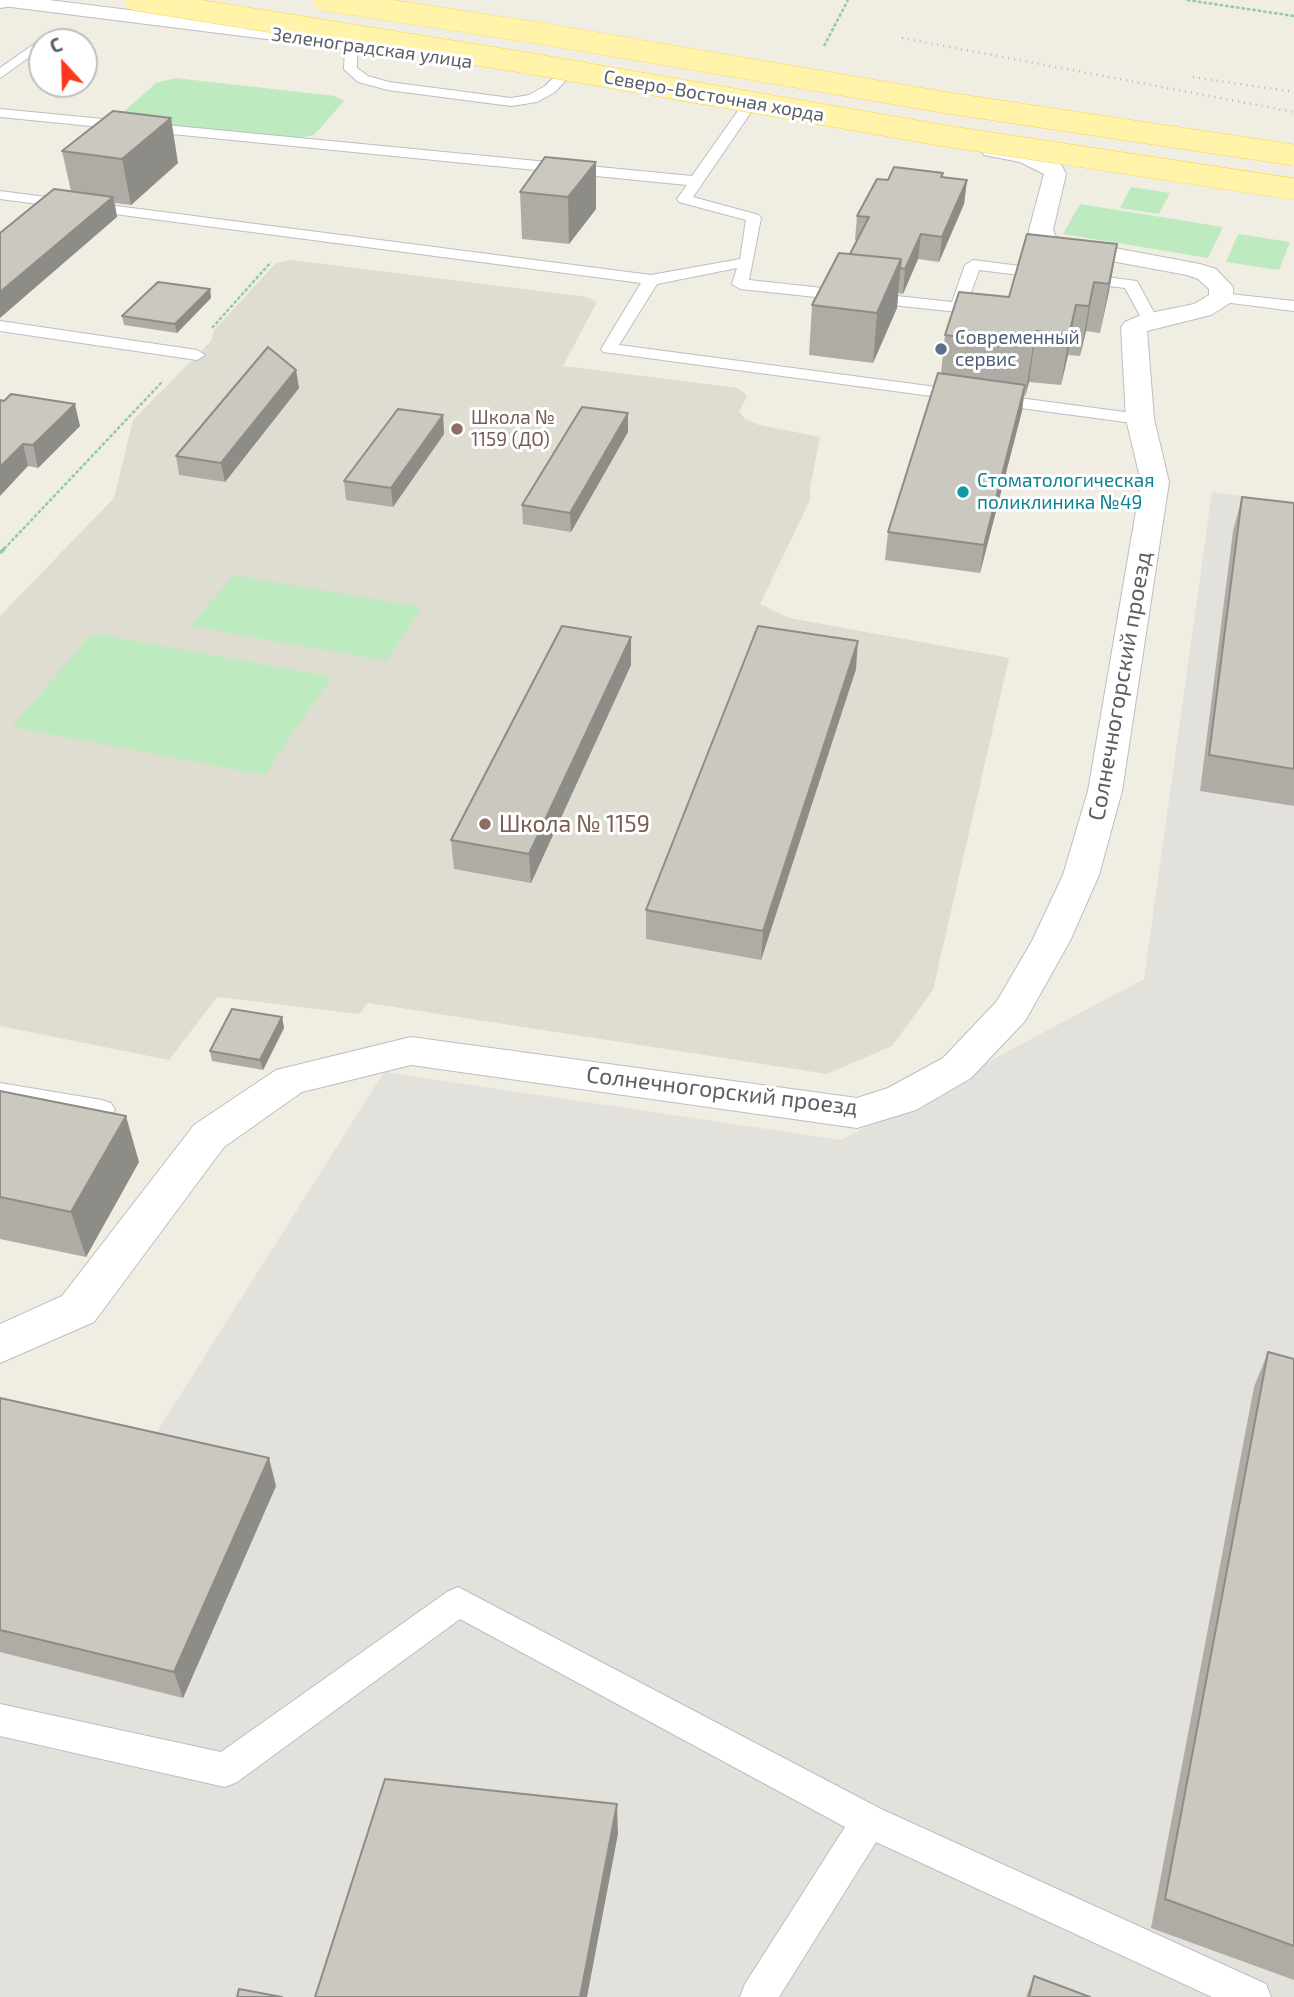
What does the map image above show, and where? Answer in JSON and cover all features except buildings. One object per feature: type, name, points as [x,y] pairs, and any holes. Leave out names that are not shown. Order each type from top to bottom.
[{"type":"main road","name":"Северо-Восточная хорда","points":[[135,0],[467,52],[946,136],[1294,189]]},
{"type":"main road","name":"Северо-Восточная хорда","points":[[324,0],[538,33],[948,103],[1294,155]]},
{"type":"street","name":"Зеленоградская улица","points":[[6,1],[357,44],[743,107]]},
{"type":"street","points":[[743,107],[1042,161],[1052,168],[1055,174],[1041,230],[1042,238],[1049,243],[1191,269],[1207,274],[1221,287],[1221,298],[1202,310],[1150,320]]},
{"type":"street","name":"Солнечногорский проезд","points":[[0,1344],[78,1309],[209,1136],[290,1080],[411,1051],[857,1113],[902,1099],[957,1068],[1011,1011],[1051,941],[1082,875],[1105,791],[1155,482],[1140,419],[1134,327],[1150,320]]},
{"type":"lane","points":[[357,44],[351,48],[350,69],[363,79],[388,86],[511,102],[532,99],[550,89],[563,76]]},
{"type":"lane","points":[[0,74],[28,53]]},
{"type":"lane","points":[[743,107],[684,199],[754,218],[747,262],[740,284],[958,307],[973,265],[1131,284],[1150,320]]},
{"type":"lane","points":[[0,113],[695,181]]},
{"type":"lane","points":[[0,195],[651,280],[747,262]]},
{"type":"lane","points":[[651,280],[609,349],[1140,419]]},
{"type":"lane","points":[[1221,298],[1294,306]]},
{"type":"lane","points":[[0,326],[193,355]]},
{"type":"lane","points":[[0,1093],[102,1110]]},
{"type":"lane","points":[[0,1720],[225,1770],[458,1602],[869,1821],[1252,1997]]},
{"type":"lane","points":[[758,1997],[869,1821]]},
{"type":"path","points":[[824,47],[848,0]]},
{"type":"path","points":[[1187,0],[1294,16]]},
{"type":"path","points":[[0,553],[193,355],[269,263],[298,235]]},
{"type":"shaded area","name":"Школа № 1159","points":[[291,260],[587,297],[597,302],[563,366],[738,388],[747,396],[739,411],[745,419],[759,425],[820,437],[810,500],[760,604],[789,618],[1009,658],[933,990],[892,1046],[827,1074],[368,1003],[359,1014],[217,997],[169,1060],[0,1026],[0,616],[114,498],[133,420],[211,341],[214,330],[276,263]]},
{"type":"shaded area","points":[[1212,492],[1294,503],[1294,1997],[0,1997],[0,1414],[148,1446],[384,1072],[841,1140],[1144,979]]},
{"type":"green space","points":[[176,78],[335,96],[344,101],[314,135],[294,139],[127,121],[120,115],[156,83]]},
{"type":"green space","points":[[1131,187],[1170,193],[1159,214],[1120,208]]},
{"type":"green space","points":[[1080,204],[1223,227],[1208,258],[1063,234]]},
{"type":"green space","points":[[1238,234],[1290,242],[1279,270],[1226,262]]},
{"type":"green space","points":[[233,575],[422,607],[386,661],[191,626]]},
{"type":"green space","points":[[92,633],[332,677],[264,775],[12,727]]},
{"type":"railway","points":[[902,38],[1294,112]]},
{"type":"railway","points":[[1193,77],[1294,92]]},
{"type":"place","name":"Современный сервис","points":[[941,349]]},
{"type":"place","name":"Школа № 1159 (ДО)","points":[[457,429]]},
{"type":"place","name":"Стоматологическая поликлиника №49","points":[[963,492]]},
{"type":"place","name":"Школа № 1159","points":[[485,824]]}]
